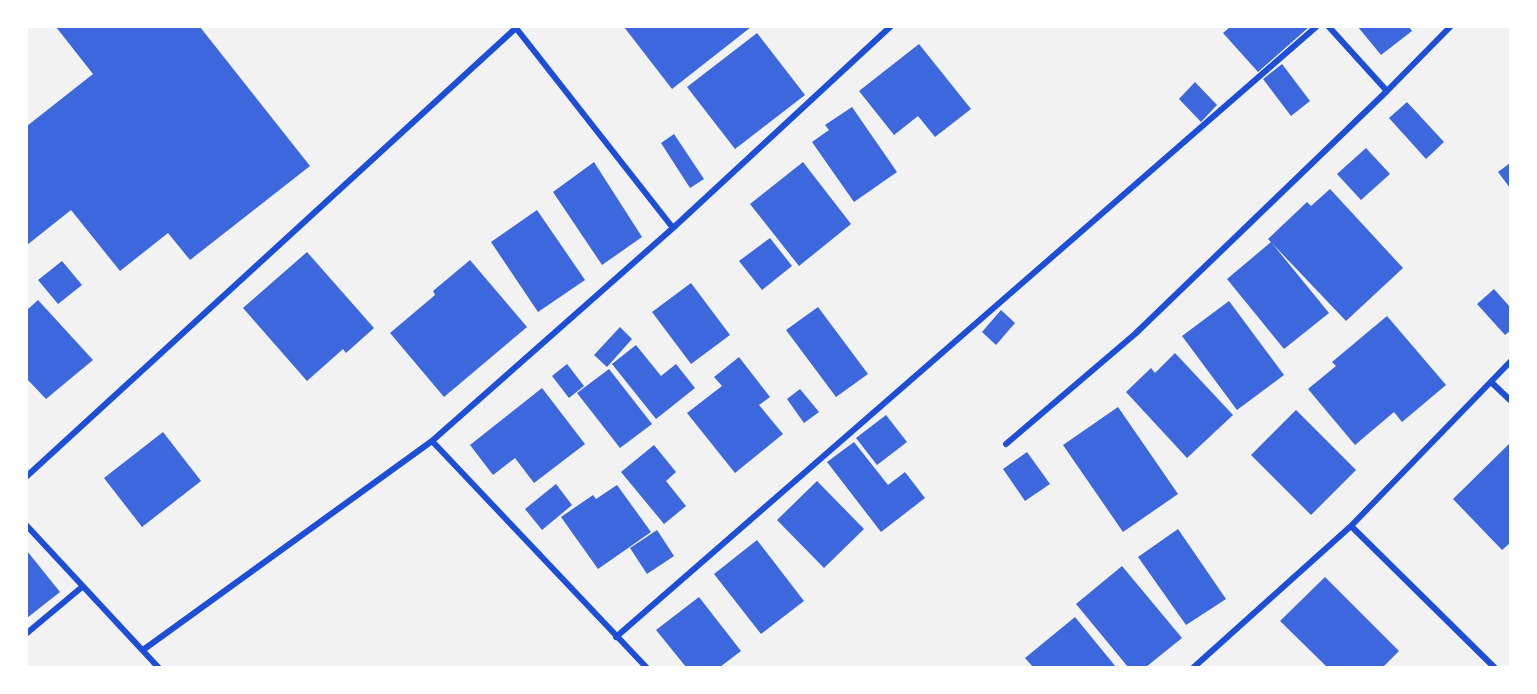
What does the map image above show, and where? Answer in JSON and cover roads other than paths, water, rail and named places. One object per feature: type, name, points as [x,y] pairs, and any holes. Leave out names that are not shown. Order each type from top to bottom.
[{"type":"street","points":[[27,476],[516,27],[673,228]]},
{"type":"street","points":[[142,650],[432,441],[673,228],[890,27]]},
{"type":"street","points":[[616,637],[1316,27]]},
{"type":"street","points":[[1329,27],[1387,91]]},
{"type":"street","points":[[1006,444],[1135,334],[1387,91],[1450,27]]},
{"type":"street","points":[[1194,667],[1352,526],[1510,362]]},
{"type":"street","points":[[1491,382],[1510,400]]},
{"type":"street","points":[[432,441],[646,667]]},
{"type":"street","points":[[27,526],[158,667]]},
{"type":"street","points":[[1352,526],[1494,667]]},
{"type":"street","points":[[27,633],[82,587]]}]
